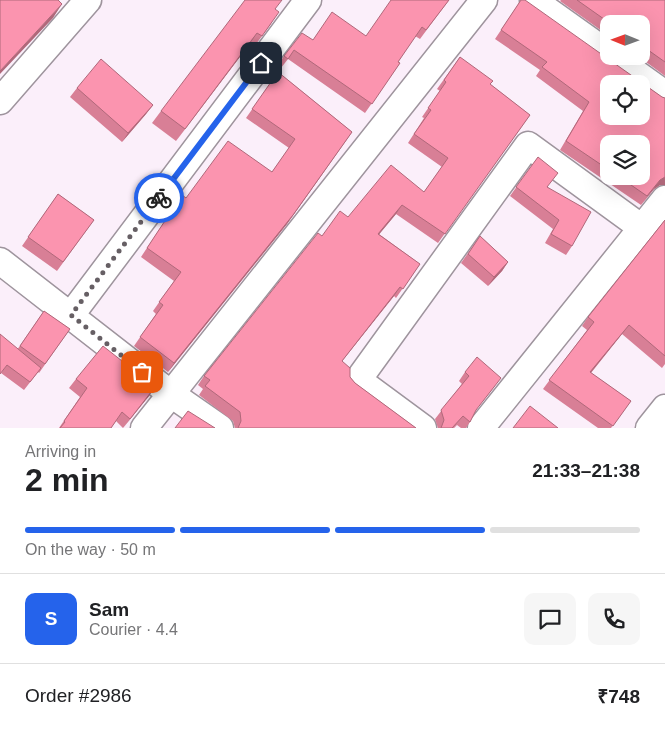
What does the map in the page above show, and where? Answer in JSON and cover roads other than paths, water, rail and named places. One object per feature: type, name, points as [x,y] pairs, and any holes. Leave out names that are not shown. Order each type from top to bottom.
[{"type":"street","points":[[0,101],[88,0]]},
{"type":"street","points":[[71,315],[308,0]]},
{"type":"street","points":[[144,428],[484,0]]},
{"type":"street","points":[[533,0],[600,48]]},
{"type":"street","points":[[625,65],[665,94]]},
{"type":"street","points":[[423,428],[358,380],[528,145],[642,228]]},
{"type":"street","points":[[480,428],[665,199]]},
{"type":"street","points":[[0,261],[171,394],[220,428]]},
{"type":"street","points":[[649,428],[665,408]]}]
